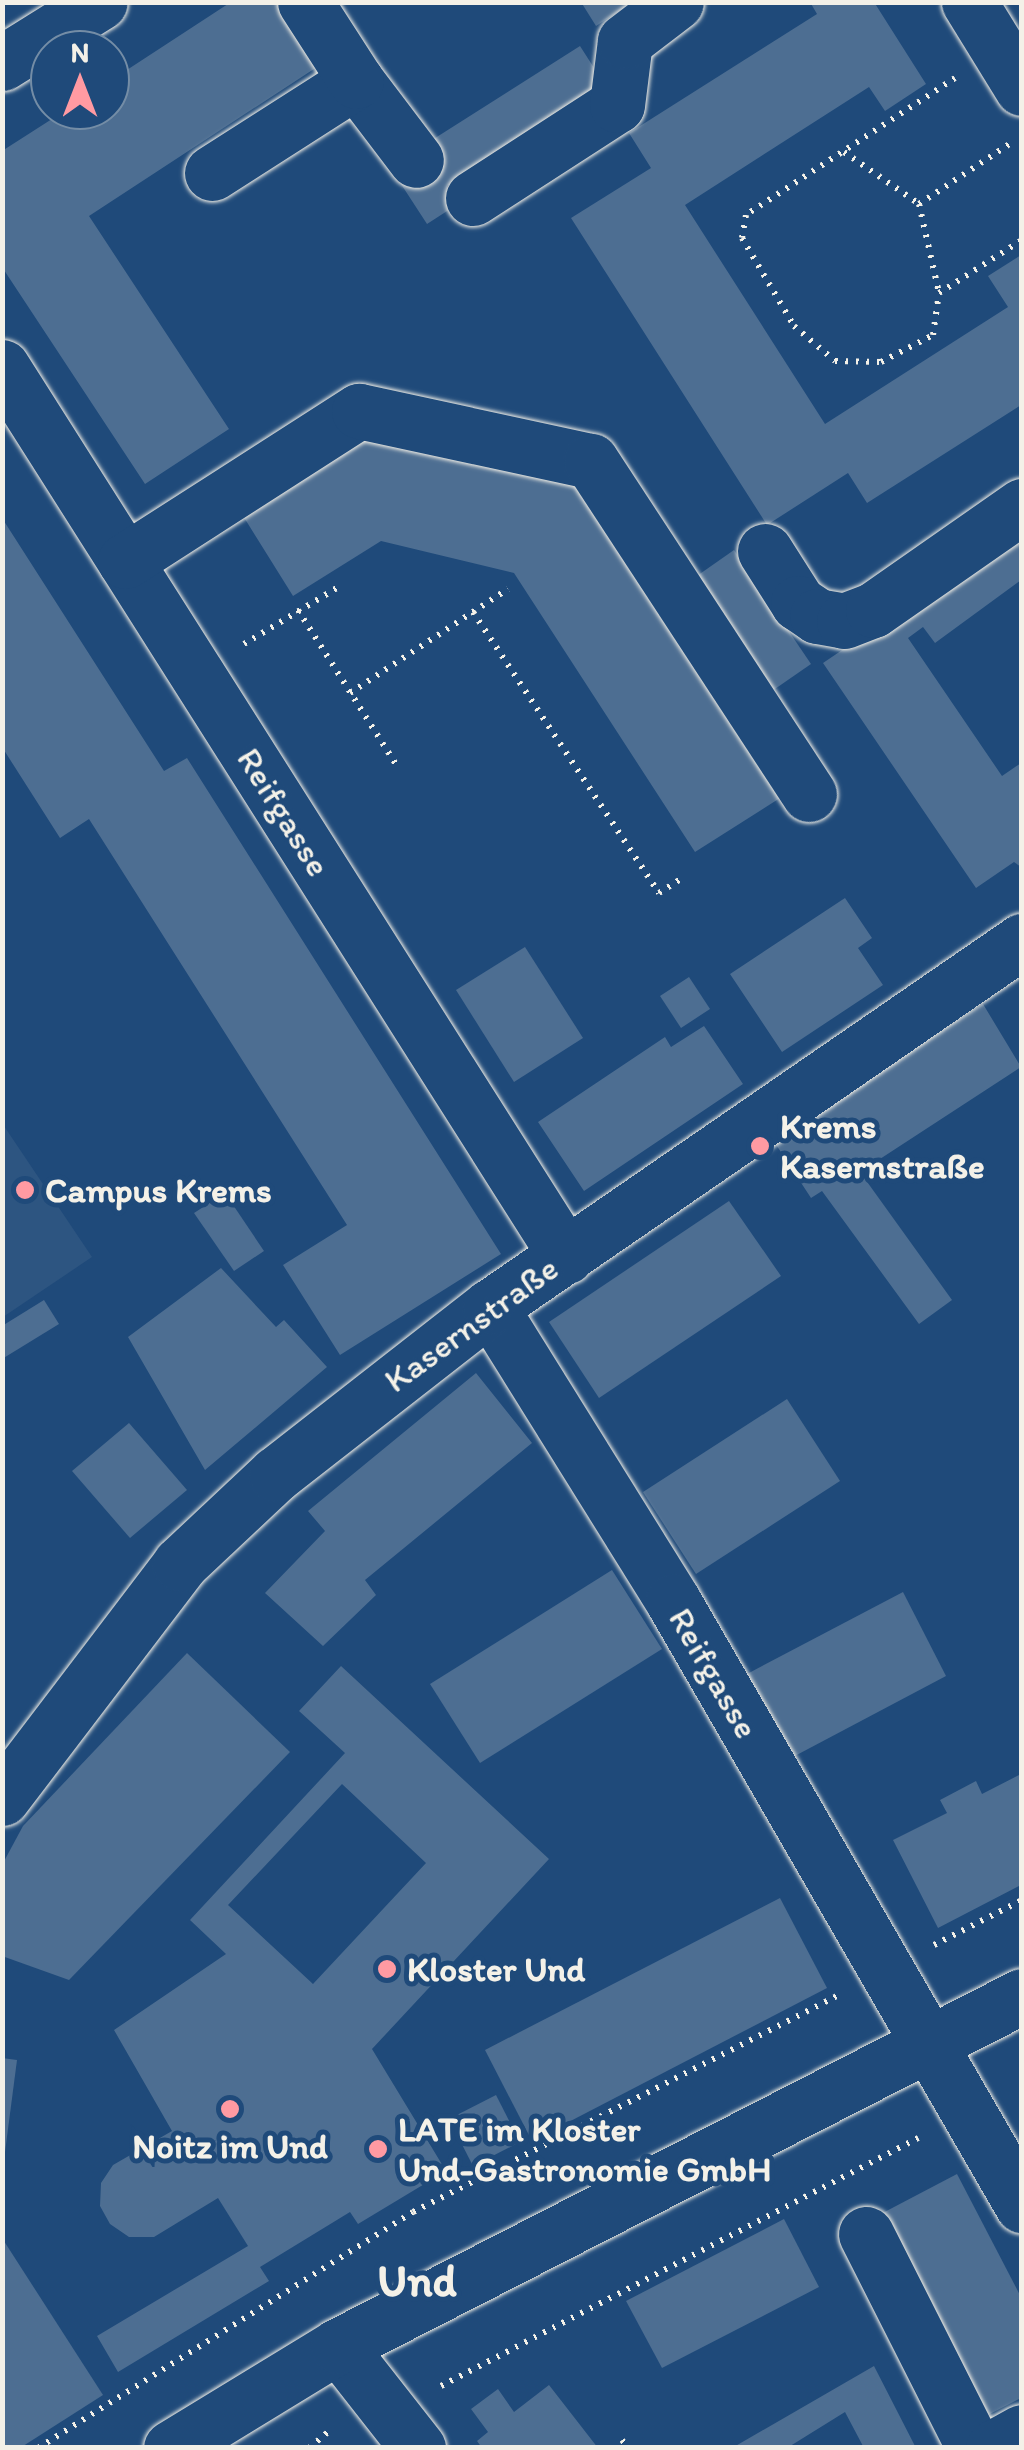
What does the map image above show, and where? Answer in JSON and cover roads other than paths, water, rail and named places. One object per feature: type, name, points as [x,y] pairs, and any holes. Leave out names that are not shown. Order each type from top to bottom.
[{"type":"street","points":[[2,63],[100,2]]},
{"type":"street","points":[[305,2],[356,81],[416,160]]},
{"type":"street","points":[[473,198],[617,105],[625,41],[676,2]]},
{"type":"street","points":[[969,2],[1020,113]]},
{"type":"street","points":[[212,172],[356,81]]},
{"type":"street","name":"Reifgasse","points":[[2,367],[566,1256]]},
{"type":"street","points":[[125,560],[359,411],[591,462],[809,794]]},
{"type":"street","points":[[765,551],[798,603],[818,616],[844,621],[873,610],[1022,506]]},
{"type":"street","name":"Kasernstraße","points":[[2,1798],[180,1564],[276,1474],[490,1307],[1022,941]]},
{"type":"street","name":"Reifgasse","points":[[490,1307],[673,1601],[882,1972],[971,2111],[1022,2205]]},
{"type":"street","points":[[172,2448],[338,2346],[1022,1996]]},
{"type":"street","points":[[866,2234],[974,2448]]},
{"type":"street","points":[[338,2346],[404,2430]]},
{"type":"street","points":[[994,2448],[1022,2432]]},
{"type":"place","name":"Krems Kasernstraße","points":[[760,1146]]},
{"type":"place","name":"Campus Krems","points":[[25,1190]]},
{"type":"place","name":"Kloster Und","points":[[387,1969]]},
{"type":"place","name":"Noitz im Und","points":[[230,2109]]},
{"type":"place","name":"LATE im Kloster Und-Gastronomie GmbH","points":[[378,2149]]},
{"type":"district","name":"Und","points":[[417,2281]]}]
